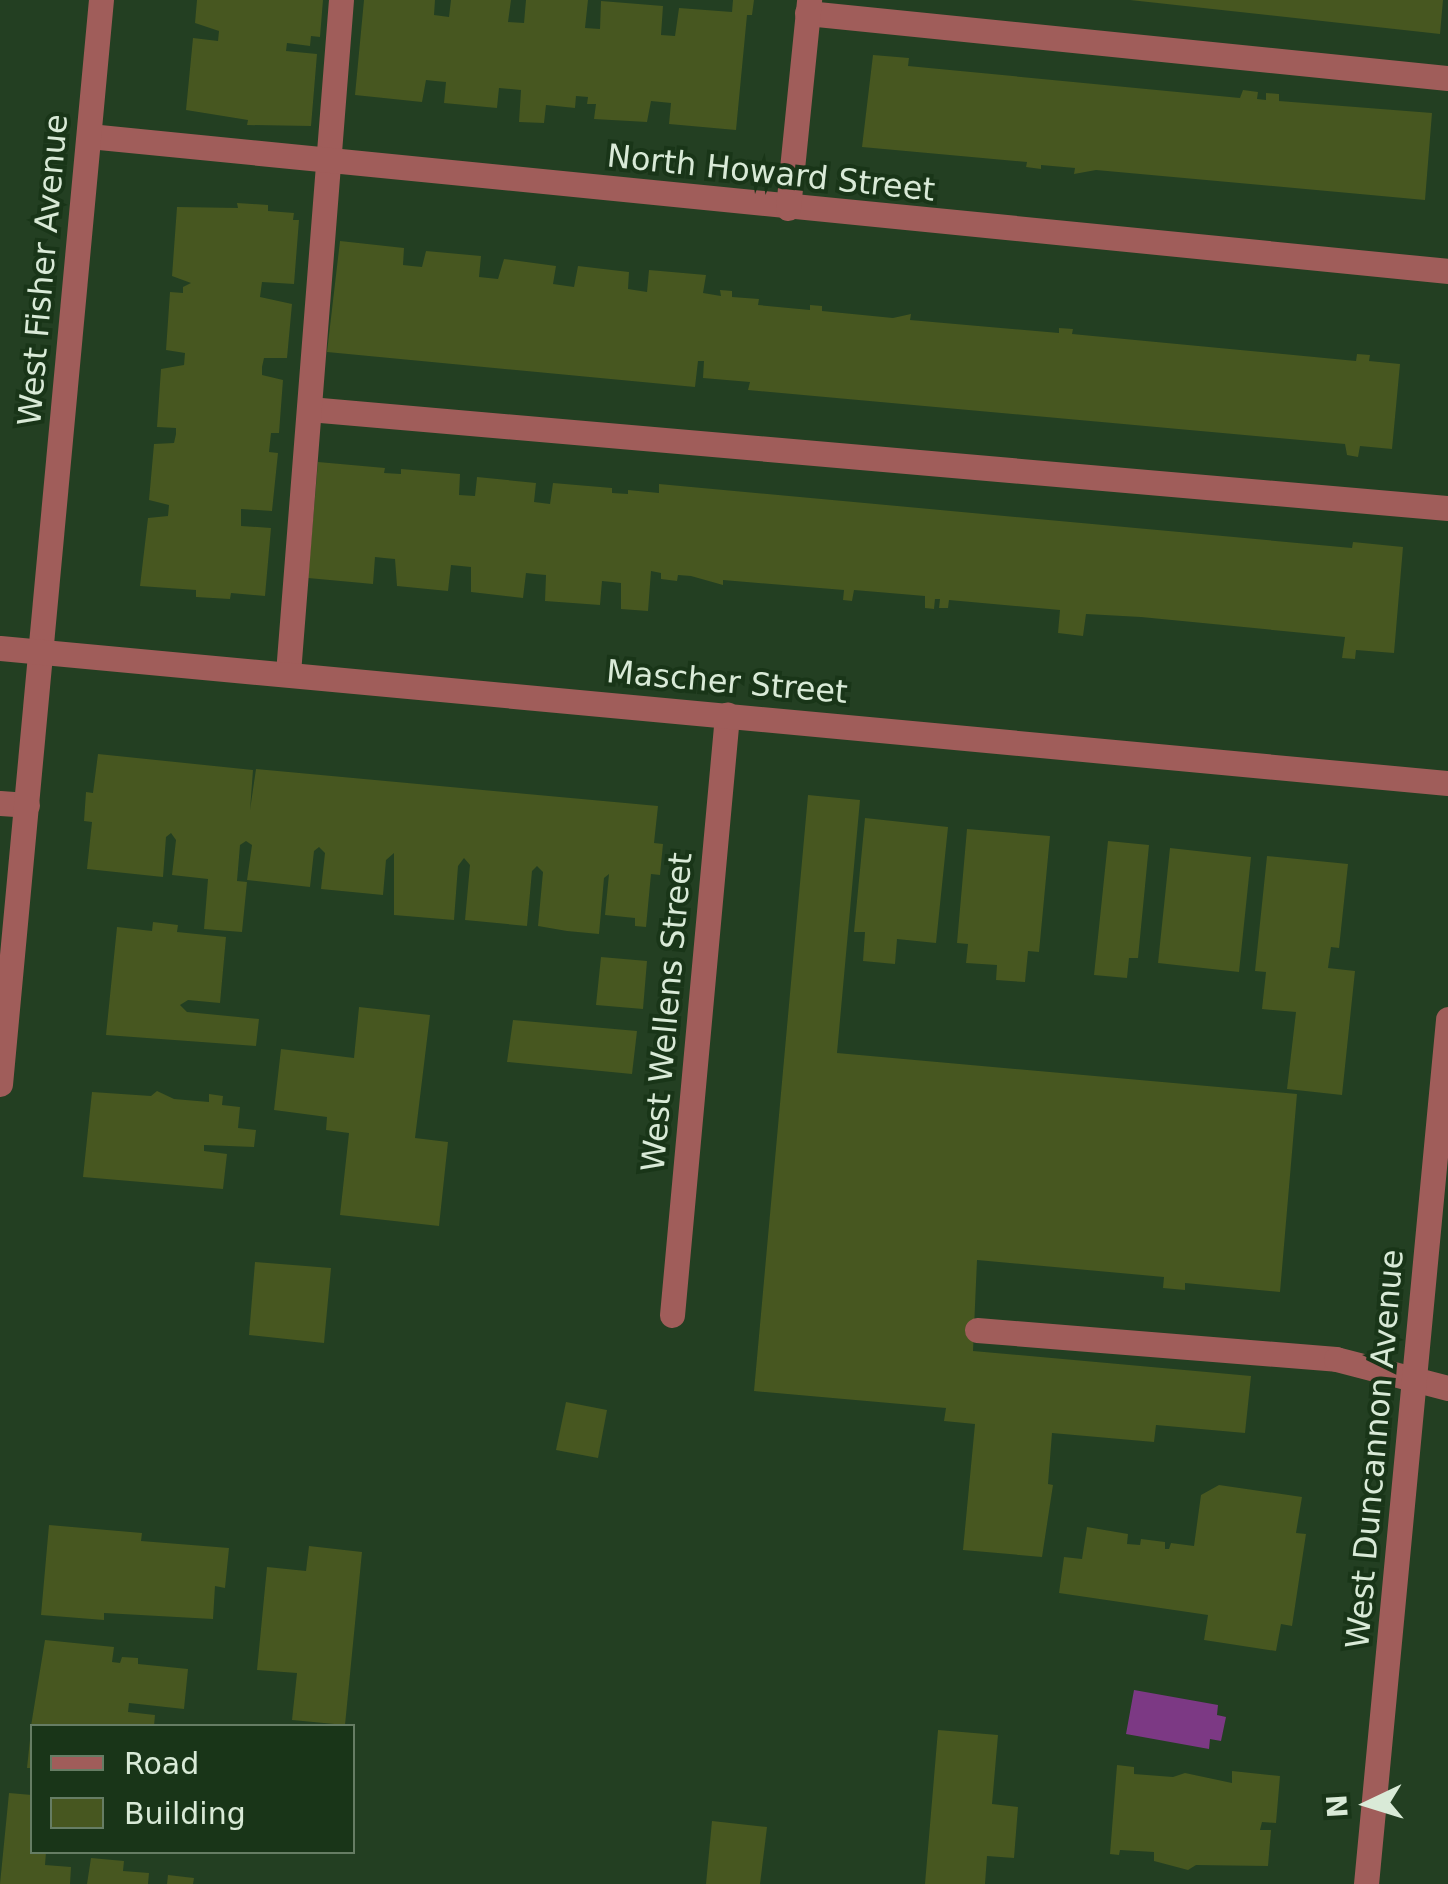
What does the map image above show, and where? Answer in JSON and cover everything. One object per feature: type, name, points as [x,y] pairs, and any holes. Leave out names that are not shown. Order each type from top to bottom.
[{"type":"street","name":"West Fisher Avenue","points":[[0,1084],[5,970],[26,804],[102,0]]},
{"type":"street","points":[[288,673],[341,0]]},
{"type":"street","points":[[788,208],[808,6],[1448,78]]},
{"type":"street","name":"North Howard Street","points":[[89,136],[1448,271]]},
{"type":"street","points":[[309,409],[1448,508]]},
{"type":"street","name":"Mascher Street","points":[[0,648],[1448,783]]},
{"type":"street","name":"West Wellens Street","points":[[672,1315],[727,715]]},
{"type":"street","points":[[0,803],[26,804]]},
{"type":"street","name":"West Duncannon Avenue","points":[[1366,1884],[1448,1019]]},
{"type":"street","points":[[977,1330],[1336,1359],[1448,1388]]},
{"type":"shaded area","points":[[1134,1690],[1218,1705],[1217,1715],[1226,1717],[1221,1741],[1210,1739],[1209,1749],[1126,1734]]},
{"type":"building","points":[[197,0],[323,0],[320,37],[311,36],[310,46],[287,43],[286,51],[317,54],[311,126],[247,125],[248,120],[186,110],[193,38],[218,41],[219,31],[195,23]]},
{"type":"building","points":[[364,0],[435,0],[434,15],[449,17],[451,0],[511,0],[508,22],[524,23],[526,0],[588,0],[585,28],[600,29],[601,1],[663,6],[661,35],[675,36],[679,8],[732,12],[733,0],[754,0],[752,15],[747,15],[736,130],[669,124],[671,103],[651,101],[647,122],[594,119],[596,104],[587,104],[588,97],[576,96],[575,108],[546,105],[544,123],[519,122],[521,90],[499,88],[497,108],[444,103],[446,82],[426,80],[422,102],[355,95]]},
{"type":"building","points":[[1130,0],[1443,0],[1440,34]]},
{"type":"building","points":[[873,55],[909,58],[908,66],[1240,98],[1243,90],[1258,92],[1257,99],[1266,100],[1266,93],[1279,94],[1279,101],[1432,113],[1425,200],[1096,170],[1074,174],[1075,168],[1041,165],[1041,169],[1026,167],[1027,162],[862,147]]},
{"type":"building","points":[[237,203],[268,205],[268,211],[294,213],[293,220],[299,220],[294,284],[262,282],[260,297],[292,304],[287,358],[264,358],[262,367],[262,375],[283,380],[279,433],[271,433],[269,452],[278,453],[272,511],[241,509],[241,526],[271,528],[265,596],[231,593],[230,599],[196,597],[196,590],[140,586],[148,518],[168,516],[169,505],[149,500],[154,444],[174,443],[176,434],[176,428],[157,427],[161,369],[184,365],[185,353],[166,350],[170,292],[183,293],[183,287],[191,283],[172,276],[177,207],[238,208]]},
{"type":"building","points":[[340,241],[404,248],[403,265],[412,266],[422,267],[426,251],[481,256],[479,277],[498,279],[504,259],[556,266],[553,284],[574,287],[578,266],[629,272],[628,289],[647,292],[649,270],[706,275],[703,293],[721,296],[720,290],[732,291],[732,297],[759,299],[758,305],[810,310],[810,305],[822,306],[822,311],[893,318],[911,314],[910,320],[1059,333],[1059,328],[1073,329],[1072,334],[1356,361],[1357,354],[1370,355],[1369,361],[1400,364],[1392,449],[1360,446],[1358,457],[1347,455],[1345,444],[748,390],[750,382],[703,378],[704,361],[698,361],[695,387],[327,352]]},
{"type":"building","points":[[318,462],[385,468],[384,473],[401,474],[401,469],[460,474],[459,495],[475,496],[477,477],[536,483],[534,502],[550,504],[553,483],[612,488],[612,493],[628,494],[628,490],[659,493],[659,484],[1352,548],[1353,542],[1403,547],[1394,653],[1356,650],[1355,659],[1342,658],[1345,637],[1141,617],[1086,614],[1083,636],[1058,633],[1060,610],[949,600],[948,608],[939,608],[940,599],[935,599],[934,609],[925,608],[925,596],[854,590],[852,601],[843,600],[844,590],[723,580],[723,585],[678,575],[677,581],[661,579],[661,573],[651,571],[648,611],[621,609],[621,583],[612,582],[602,581],[600,605],[545,601],[546,575],[526,573],[523,598],[471,592],[471,567],[451,565],[448,591],[397,586],[395,559],[375,557],[373,584],[308,578]]},
{"type":"building","points":[[98,754],[253,770],[250,810],[256,769],[658,806],[654,843],[663,844],[660,875],[651,874],[646,927],[635,926],[635,918],[605,915],[609,874],[604,878],[599,934],[538,926],[543,872],[537,866],[532,871],[527,926],[465,920],[470,865],[464,858],[458,866],[454,920],[394,915],[394,853],[386,860],[383,895],[321,889],[325,853],[319,847],[314,851],[310,887],[247,880],[252,845],[246,841],[240,845],[237,881],[247,882],[242,932],[204,929],[208,879],[172,875],[176,840],[171,833],[166,837],[163,877],[87,869],[92,822],[84,821],[86,792],[93,793]]},
{"type":"building","points":[[808,795],[860,800],[837,1053],[1297,1094],[1280,1292],[1185,1283],[1185,1290],[1163,1288],[1164,1277],[977,1260],[973,1351],[1251,1376],[1245,1433],[1156,1425],[1154,1442],[1052,1433],[1048,1484],[1053,1485],[1042,1557],[963,1550],[975,1424],[944,1421],[946,1408],[754,1391]]},
{"type":"building","points":[[865,818],[948,827],[936,943],[897,939],[895,964],[863,961],[865,932],[854,932]]},
{"type":"building","points":[[967,829],[1050,836],[1039,952],[1028,951],[1025,982],[996,980],[997,965],[966,963],[968,944],[957,943]]},
{"type":"building","points":[[1108,841],[1149,845],[1138,958],[1129,958],[1127,978],[1094,975]]},
{"type":"building","points":[[1170,848],[1251,857],[1239,972],[1158,963]]},
{"type":"building","points":[[1267,856],[1348,864],[1339,948],[1331,947],[1328,968],[1355,971],[1342,1095],[1287,1089],[1296,1012],[1262,1009],[1266,972],[1255,971]]},
{"type":"building","points":[[153,922],[178,925],[177,932],[226,937],[220,1003],[188,1000],[180,1005],[187,1012],[259,1019],[256,1046],[106,1035],[117,927],[152,931]]},
{"type":"building","points":[[601,957],[647,961],[643,1009],[596,1005]]},
{"type":"building","points":[[359,1007],[430,1015],[415,1138],[448,1142],[439,1226],[340,1215],[349,1133],[326,1130],[327,1117],[274,1110],[281,1049],[354,1058]]},
{"type":"building","points":[[513,1020],[637,1031],[632,1074],[507,1062]]},
{"type":"building","points":[[157,1091],[174,1099],[209,1102],[209,1094],[223,1096],[222,1105],[240,1107],[238,1128],[256,1130],[254,1147],[204,1145],[204,1151],[227,1154],[223,1189],[83,1177],[92,1092],[151,1096]]},
{"type":"building","points":[[255,1262],[331,1268],[324,1343],[249,1335]]},
{"type":"building","points":[[566,1402],[607,1410],[598,1458],[556,1450]]},
{"type":"building","points":[[1219,1485],[1302,1497],[1296,1533],[1306,1534],[1292,1626],[1281,1624],[1276,1651],[1204,1640],[1208,1615],[1059,1593],[1064,1557],[1082,1559],[1087,1527],[1128,1534],[1127,1544],[1140,1545],[1141,1539],[1165,1542],[1165,1549],[1171,1543],[1194,1546],[1201,1495]]},
{"type":"building","points":[[49,1525],[142,1533],[141,1541],[229,1548],[225,1588],[215,1586],[213,1619],[104,1613],[104,1620],[41,1615]]},
{"type":"building","points":[[309,1546],[362,1552],[345,1724],[292,1720],[297,1673],[257,1670],[267,1567],[306,1571]]},
{"type":"building","points":[[45,1640],[114,1647],[112,1662],[120,1663],[122,1657],[138,1658],[138,1664],[188,1669],[184,1709],[129,1703],[128,1712],[155,1715],[154,1724],[31,1724]]},
{"type":"building","points":[[938,1730],[998,1735],[992,1804],[1018,1807],[1014,1858],[987,1856],[985,1884],[925,1884]]},
{"type":"building","points":[[1117,1765],[1134,1767],[1134,1774],[1173,1777],[1185,1773],[1232,1783],[1232,1771],[1280,1776],[1276,1823],[1262,1822],[1260,1830],[1271,1830],[1268,1866],[1196,1865],[1188,1870],[1154,1861],[1154,1852],[1120,1850],[1119,1855],[1110,1854]]},
{"type":"building","points":[[9,1793],[30,1795],[30,1854],[46,1854],[45,1865],[71,1867],[70,1884],[0,1884]]},
{"type":"building","points":[[712,1821],[767,1827],[760,1884],[706,1884]]},
{"type":"building","points":[[91,1858],[124,1861],[123,1871],[149,1873],[148,1884],[87,1884]]},
{"type":"building","points":[[168,1875],[194,1878],[193,1884],[167,1884]]}]
